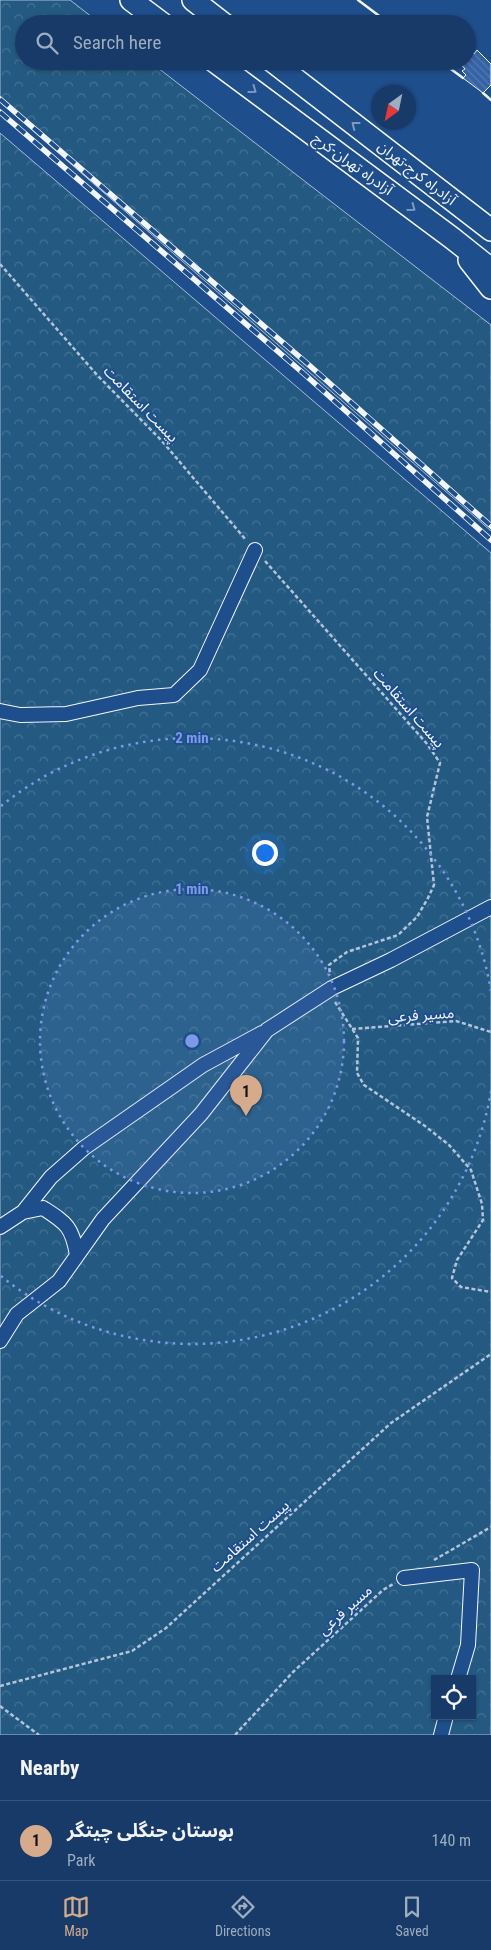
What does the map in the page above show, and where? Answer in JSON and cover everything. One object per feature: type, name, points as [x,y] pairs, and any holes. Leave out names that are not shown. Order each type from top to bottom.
[{"type":"highway","points":[[131,0],[151,15]]},
{"type":"highway","points":[[193,0],[212,15]]},
{"type":"highway","name":"آزادراه تهران-کرج","points":[[226,70],[491,269]]},
{"type":"highway","name":"آزادراه کرج-تهران","points":[[284,70],[491,230]]},
{"type":"highway","points":[[452,238],[491,288]]},
{"type":"street","points":[[0,711],[20,715],[66,714],[138,698],[174,695],[200,670],[255,550]]},
{"type":"street","points":[[0,1227],[23,1212],[51,1177],[84,1148],[203,1065],[267,1030],[332,988],[409,952],[491,907]]},
{"type":"street","points":[[0,1341],[17,1314],[59,1281],[102,1219],[201,1114],[267,1030]]},
{"type":"street","points":[[23,1212],[43,1208],[60,1219],[74,1235],[77,1255]]},
{"type":"street","points":[[404,1578],[472,1570],[468,1645],[459,1675]]},
{"type":"street","points":[[441,1735],[445,1720]]},
{"type":"path","name":"پیست استقامت","points":[[0,264],[97,376],[162,441],[255,550],[428,745],[440,763],[427,817],[434,885],[417,917],[398,935],[347,952],[329,965],[334,1000],[358,1038],[357,1073],[364,1085],[425,1126],[449,1145],[471,1170],[482,1204],[483,1220],[457,1260],[452,1278],[461,1287],[491,1292]]},
{"type":"path","name":"مسیر فرعی","points":[[352,1029],[456,1021],[491,1032]]},
{"type":"path","name":"پیست استقامت","points":[[0,1686],[132,1651],[166,1628],[390,1424],[491,1354]]},
{"type":"path","points":[[427,1564],[491,1527]]},
{"type":"path","name":"مسیر فرعی","points":[[234,1735],[293,1672],[383,1590],[404,1578]]},
{"type":"path","points":[[0,1706],[39,1735]]},
{"type":"green space","points":[[0,0],[70,0],[89,15],[15,15],[15,70],[161,70],[491,325],[491,531],[0,102]]},
{"type":"green space","points":[[0,133],[491,553],[491,1735],[0,1735]]},
{"type":"building","points":[[477,50],[491,64],[491,85],[483,93],[463,78],[466,75],[462,71],[476,70]]},
{"type":"railway","points":[[0,99],[309,365],[491,526]]},
{"type":"railway","points":[[0,112],[303,373],[491,540]]},
{"type":"wall","points":[[358,0],[378,15]]},
{"type":"wall","points":[[452,70],[463,78]]},
{"type":"wall","points":[[483,93],[491,100]]},
{"type":"place","name":"بوستان جنگلی چیتگر","points":[[246,1116]]}]
